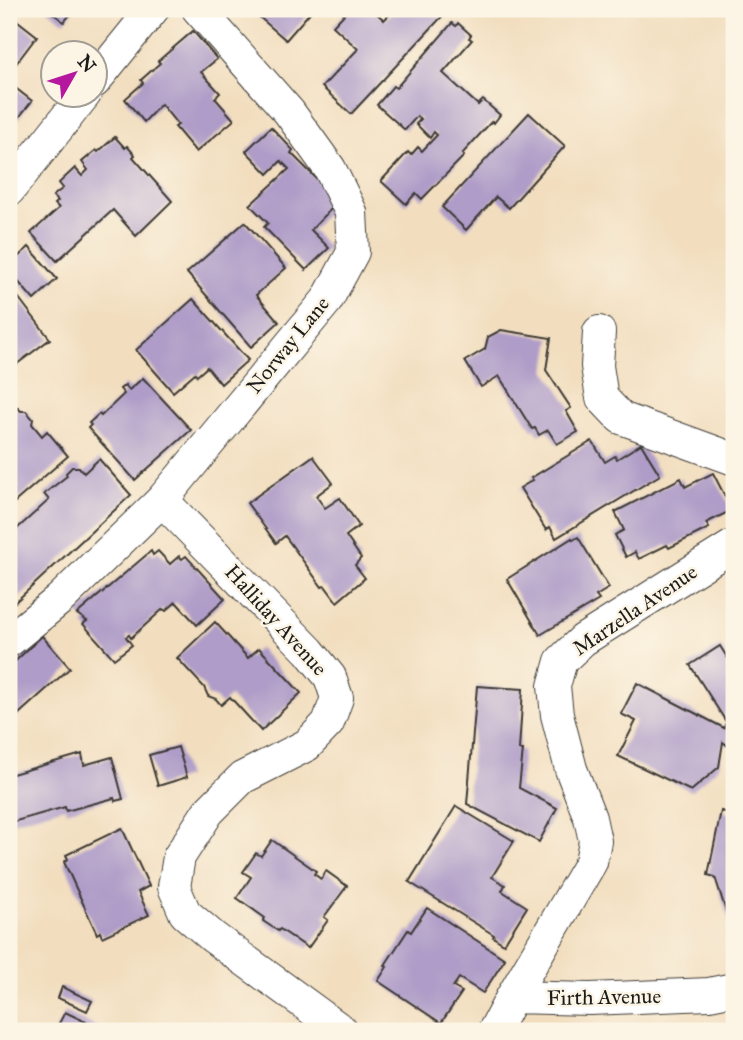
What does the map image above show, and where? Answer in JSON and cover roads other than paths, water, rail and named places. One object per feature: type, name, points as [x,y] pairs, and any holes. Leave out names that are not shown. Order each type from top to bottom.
[{"type":"street","points":[[108,65],[153,9]]},
{"type":"street","name":"Norway Lane","points":[[9,641],[59,600],[162,500],[327,300],[353,252],[351,212],[330,169],[289,112],[198,9]]},
{"type":"street","points":[[9,190],[74,108]]},
{"type":"street","points":[[599,332],[597,366],[602,398],[621,418],[734,459]]},
{"type":"street","name":"Halliday Avenue","points":[[162,500],[309,651],[330,677],[337,698],[328,723],[307,745],[242,778],[208,812],[179,857],[174,887],[185,913],[213,937],[342,1031]]},
{"type":"street","name":"Marzella Avenue","points":[[512,997],[591,862],[595,841],[590,818],[571,769],[557,715],[554,686],[561,661],[583,640],[734,545]]},
{"type":"street","name":"Firth Avenue","points":[[512,997],[629,998],[709,994],[734,989]]},
{"type":"street","points":[[494,1031],[512,997]]}]
